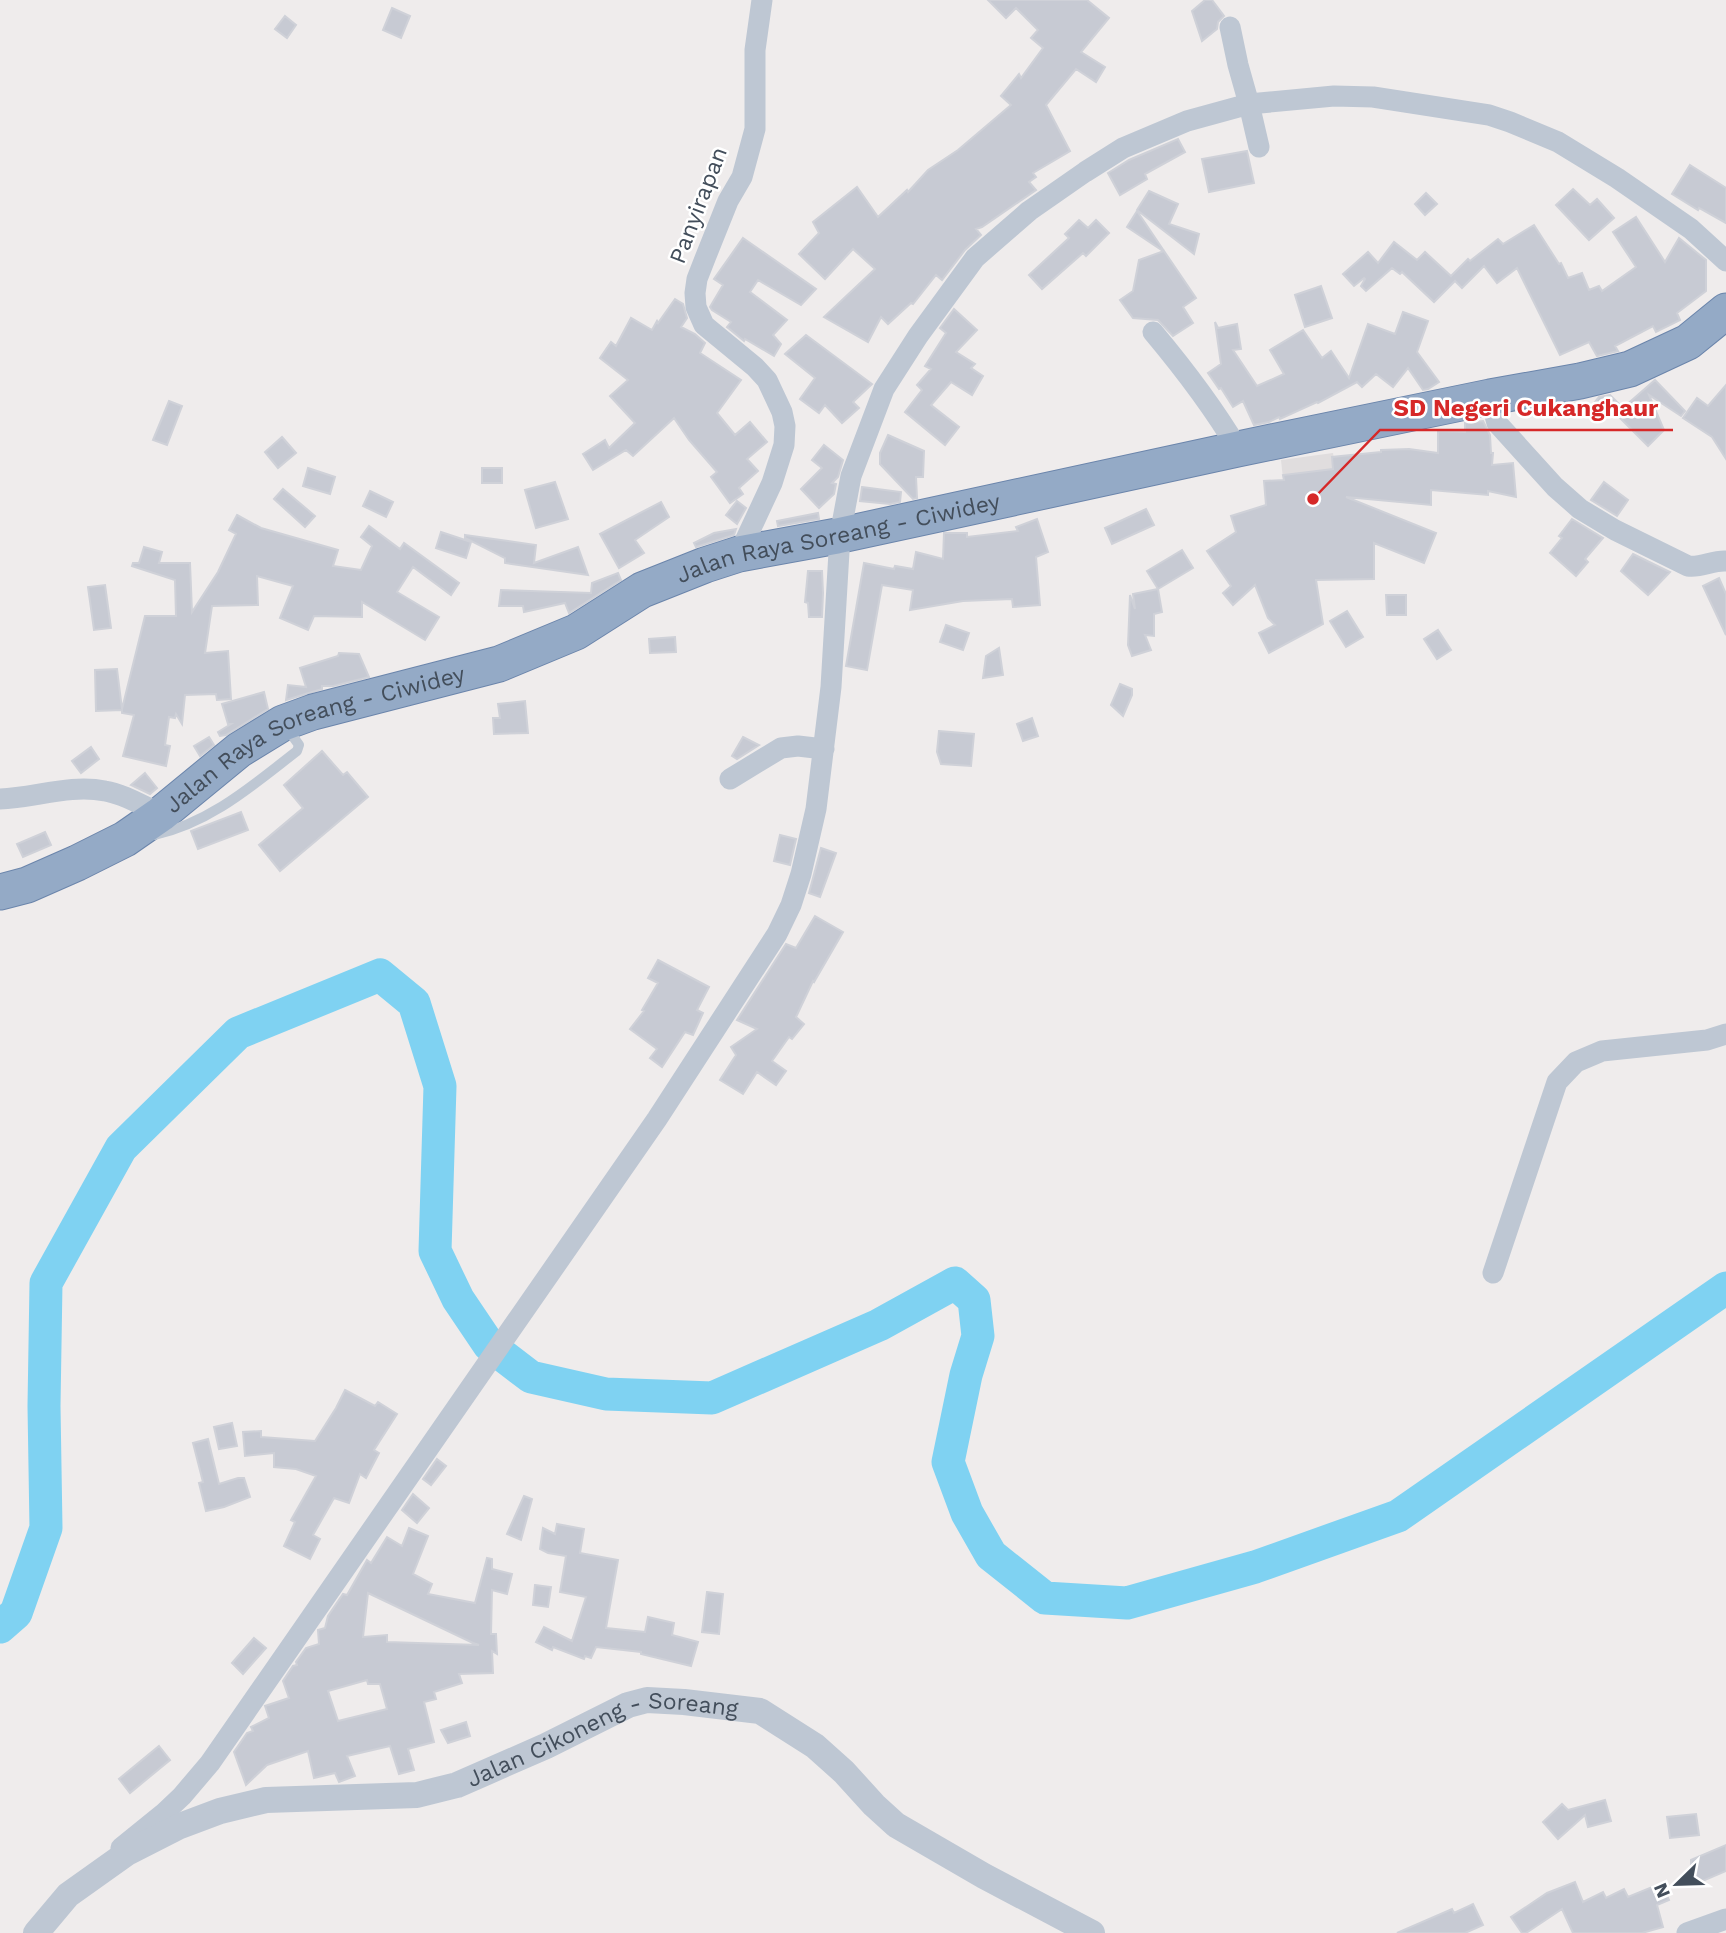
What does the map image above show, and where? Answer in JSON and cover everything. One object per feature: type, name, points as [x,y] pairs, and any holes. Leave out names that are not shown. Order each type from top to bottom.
[{"type":"highway","name":"Jalan Raya Soreang - Ciwidey","points":[[0,892],[27,885],[125,839],[161,814],[239,750],[284,723],[313,712],[499,664],[576,632],[642,590],[705,565],[739,554],[1630,369],[1688,342],[1726,311]]},
{"type":"street","name":"Panyirapan","points":[[739,554],[772,483],[783,445],[785,426],[782,412],[767,380],[704,325],[696,307],[695,293],[697,279],[710,246],[741,177],[755,130],[755,50],[762,0]]},
{"type":"street","points":[[1230,27],[1259,147]]},
{"type":"street","points":[[124,1850],[182,1796],[210,1763],[657,1119],[778,934],[801,874],[817,809],[831,687],[840,535],[851,476],[884,389],[918,336],[975,258],[1029,211],[1123,148],[1187,121],[1249,104],[1334,96],[1373,97],[1489,116],[1558,142],[1618,178],[1691,229],[1726,261]]},
{"type":"street","points":[[1153,331],[1217,414],[1238,449]]},
{"type":"street","points":[[1490,397],[1497,423],[1555,487],[1593,518],[1688,566],[1726,561]]},
{"type":"street","points":[[730,779],[781,748],[824,748]]},
{"type":"street","points":[[0,799],[95,789],[111,792],[161,814]]},
{"type":"street","points":[[1493,1273],[1557,1083],[1576,1062],[1602,1051],[1707,1040],[1726,1034]]},
{"type":"street","name":"Jalan Cikoneng - Soreang","points":[[36,1933],[68,1895],[124,1850],[210,1814],[266,1800],[417,1795],[436,1791],[546,1746],[628,1705],[647,1700],[760,1711],[815,1746],[896,1825],[984,1876],[1092,1933]]},
{"type":"street","points":[[1687,1933],[1726,1919]]},
{"type":"lane","points":[[125,839],[157,834],[191,824],[229,803],[297,751],[299,745],[284,723]]},
{"type":"shaded area","points":[[1333,453],[1347,538],[1290,544],[1281,460]]},
{"type":"building","points":[[988,0],[1087,0],[1109,18],[1081,52],[1105,67],[1096,82],[1076,69],[1046,105],[1070,151],[1033,173],[1036,177],[1029,182],[1036,190],[976,229],[981,235],[965,250],[942,280],[936,275],[913,304],[888,324],[881,317],[868,342],[824,317],[875,269],[853,249],[825,279],[799,254],[819,233],[813,222],[857,187],[878,217],[907,190],[908,192],[928,170],[958,150],[1011,105],[1001,96],[1019,74],[1021,78],[1043,48],[1031,38],[1038,30],[1016,8],[1006,18]]},
{"type":"building","points":[[1205,0],[1212,0],[1224,16],[1218,22],[1217,29],[1202,41],[1192,11]]},
{"type":"building","points":[[392,8],[410,16],[401,38],[383,30]]},
{"type":"building","points":[[285,16],[296,25],[287,38],[275,29]]},
{"type":"building","points":[[1178,139],[1185,152],[1145,174],[1147,179],[1120,195],[1108,173],[1129,160]]},
{"type":"building","points":[[1247,151],[1254,183],[1209,192],[1202,159]]},
{"type":"building","points":[[1690,165],[1726,188],[1726,223],[1672,194]]},
{"type":"building","points":[[1573,189],[1590,205],[1597,199],[1614,218],[1589,240],[1556,205]]},
{"type":"building","points":[[1149,191],[1178,204],[1169,224],[1199,234],[1194,254],[1137,210]]},
{"type":"building","points":[[1426,193],[1437,204],[1425,215],[1415,204]]},
{"type":"building","points":[[1137,211],[1164,251],[1127,227]]},
{"type":"building","points":[[1636,217],[1665,262],[1679,238],[1706,260],[1706,291],[1677,313],[1680,320],[1656,332],[1653,326],[1615,346],[1618,351],[1597,356],[1589,342],[1560,355],[1517,268],[1497,283],[1484,266],[1462,288],[1455,281],[1434,302],[1402,272],[1400,274],[1392,268],[1366,291],[1361,286],[1364,278],[1354,286],[1343,274],[1368,252],[1378,263],[1394,242],[1417,260],[1425,252],[1451,276],[1468,259],[1470,261],[1498,239],[1503,244],[1534,225],[1559,264],[1561,263],[1568,278],[1582,273],[1589,290],[1599,286],[1602,291],[1636,267],[1613,232]]},
{"type":"building","points":[[1079,220],[1088,228],[1096,220],[1109,233],[1086,256],[1083,253],[1042,289],[1029,275],[1069,238],[1065,234]]},
{"type":"building","points":[[743,238],[816,289],[801,305],[758,280],[750,292],[787,320],[773,335],[781,344],[774,356],[745,339],[744,341],[727,327],[731,322],[710,307],[723,285],[714,279]]},
{"type":"building","points":[[1164,251],[1196,298],[1183,307],[1193,323],[1173,336],[1158,320],[1133,318],[1120,300],[1133,291],[1139,260]]},
{"type":"building","points":[[1321,286],[1332,318],[1305,327],[1295,295]]},
{"type":"building","points":[[675,299],[683,304],[687,318],[681,327],[705,343],[700,353],[741,380],[717,413],[735,435],[750,422],[767,442],[747,459],[758,471],[739,488],[743,494],[730,503],[711,477],[717,472],[674,418],[633,456],[626,450],[593,470],[583,454],[605,440],[609,448],[635,423],[610,396],[628,380],[600,358],[611,342],[616,346],[631,318],[652,330]]},
{"type":"building","points":[[954,309],[977,330],[956,352],[975,364],[971,368],[983,376],[972,395],[951,382],[931,405],[959,427],[945,445],[905,412],[922,390],[917,385],[931,369],[925,366],[946,333],[940,328]]},
{"type":"building","points":[[1403,312],[1428,321],[1417,352],[1439,382],[1428,389],[1423,390],[1408,368],[1393,387],[1376,374],[1362,387],[1357,382],[1280,419],[1279,417],[1254,425],[1243,401],[1233,407],[1208,373],[1221,364],[1215,322],[1218,328],[1237,324],[1241,349],[1233,350],[1257,386],[1284,374],[1270,350],[1303,330],[1322,358],[1331,351],[1349,378],[1368,324],[1395,334]]},
{"type":"building","points":[[806,335],[872,384],[853,402],[859,408],[842,423],[825,405],[819,413],[800,399],[815,378],[785,354]]},
{"type":"building","points":[[1655,380],[1685,411],[1681,416],[1649,395],[1664,430],[1648,446],[1616,414]]},
{"type":"building","points":[[1726,385],[1726,459],[1712,437],[1683,418],[1697,398],[1708,406]]},
{"type":"building","points":[[1610,395],[1619,404],[1609,415],[1595,402],[1599,397]]},
{"type":"building","points":[[169,401],[182,406],[167,445],[153,440]]},
{"type":"building","points":[[1483,421],[1490,435],[1492,465],[1513,463],[1516,497],[1488,491],[1488,495],[1431,490],[1431,505],[1346,497],[1436,533],[1424,563],[1374,543],[1374,579],[1316,580],[1323,624],[1269,653],[1259,633],[1275,625],[1268,618],[1255,585],[1233,605],[1223,593],[1231,586],[1207,551],[1236,532],[1231,516],[1266,505],[1264,481],[1284,480],[1283,475],[1333,469],[1332,457],[1381,450],[1409,449],[1438,453],[1438,431],[1465,432],[1465,423]]},
{"type":"building","points":[[888,435],[924,451],[923,477],[916,477],[917,498],[913,499],[880,464],[880,453]]},
{"type":"building","points":[[282,437],[296,453],[278,468],[265,452]]},
{"type":"building","points":[[824,445],[843,460],[838,477],[832,483],[836,484],[834,494],[819,508],[801,489],[822,468],[812,460]]},
{"type":"building","points":[[308,468],[335,477],[330,494],[303,486]]},
{"type":"building","points":[[482,468],[502,468],[502,483],[482,483]]},
{"type":"building","points":[[555,482],[568,519],[536,528],[525,490]]},
{"type":"building","points":[[1604,482],[1628,500],[1617,516],[1591,500]]},
{"type":"building","points":[[862,487],[901,492],[900,502],[890,504],[860,501]]},
{"type":"building","points":[[283,489],[315,516],[305,527],[274,499]]},
{"type":"building","points":[[370,491],[393,502],[386,517],[363,506]]},
{"type":"building","points":[[737,501],[746,508],[737,524],[726,515]]},
{"type":"building","points":[[661,502],[669,517],[635,540],[644,553],[619,568],[600,534]]},
{"type":"building","points":[[1146,509],[1154,525],[1112,544],[1105,528]]},
{"type":"building","points":[[818,513],[819,519],[778,526],[777,521]]},
{"type":"building","points":[[237,515],[261,528],[338,550],[333,566],[361,570],[372,546],[361,537],[369,526],[400,549],[404,543],[459,583],[451,595],[413,567],[397,592],[439,617],[425,640],[362,602],[362,617],[314,616],[308,630],[280,618],[293,586],[257,576],[258,605],[212,606],[205,653],[228,651],[231,699],[217,700],[216,694],[185,695],[182,724],[176,714],[175,718],[169,717],[165,745],[170,746],[166,766],[123,756],[134,715],[122,713],[122,710],[96,711],[95,670],[117,669],[122,709],[145,616],[176,616],[175,580],[132,566],[133,563],[139,563],[144,547],[162,552],[159,563],[190,563],[192,612],[218,572],[236,534],[229,530]]},
{"type":"building","points":[[1037,519],[1048,552],[1036,557],[1040,605],[1013,607],[1012,599],[963,601],[910,610],[913,590],[882,585],[867,670],[846,666],[864,563],[894,569],[895,566],[913,569],[916,552],[943,559],[944,533],[967,533],[967,537],[1018,531],[1016,527]]},
{"type":"building","points":[[1572,519],[1603,538],[1585,559],[1588,562],[1576,576],[1550,553]]},
{"type":"building","points":[[736,529],[734,535],[696,547],[694,543],[714,533]]},
{"type":"building","points":[[441,532],[471,542],[466,558],[436,548]]},
{"type":"building","points":[[465,535],[536,545],[534,563],[578,547],[588,575],[505,563],[505,558],[465,538]]},
{"type":"building","points":[[1182,550],[1193,568],[1158,589],[1147,571]]},
{"type":"building","points":[[1633,554],[1670,572],[1648,595],[1621,571]]},
{"type":"building","points":[[808,571],[822,571],[822,617],[809,617],[808,603],[805,602]]},
{"type":"building","points":[[618,573],[621,580],[569,613],[565,603],[524,612],[523,606],[499,606],[501,590],[591,593],[592,583]]},
{"type":"building","points":[[1719,578],[1726,594],[1726,635],[1703,586]]},
{"type":"building","points":[[105,585],[111,628],[94,630],[88,587]]},
{"type":"building","points":[[1158,589],[1162,612],[1154,614],[1154,636],[1145,635],[1151,650],[1132,656],[1128,645],[1130,595],[1135,609],[1133,594]]},
{"type":"building","points":[[1386,595],[1406,595],[1406,615],[1387,615]]},
{"type":"building","points":[[1347,611],[1363,637],[1346,647],[1330,621]]},
{"type":"building","points":[[946,625],[969,633],[963,650],[940,642]]},
{"type":"building","points":[[1438,630],[1451,650],[1437,659],[1424,639]]},
{"type":"building","points":[[675,637],[676,652],[650,653],[649,639]]},
{"type":"building","points":[[999,648],[1003,675],[983,678],[986,656]]},
{"type":"building","points":[[339,653],[359,654],[369,677],[322,686],[322,689],[286,700],[288,685],[306,687],[300,668],[338,656]]},
{"type":"building","points":[[1120,684],[1132,689],[1123,716],[1111,705]]},
{"type":"building","points":[[264,692],[268,709],[220,736],[218,732],[231,724],[228,724],[222,704]]},
{"type":"building","points":[[525,701],[528,733],[494,734],[493,718],[500,718],[498,704]]},
{"type":"building","points":[[1032,718],[1038,736],[1023,741],[1017,724]]},
{"type":"building","points":[[939,731],[974,734],[971,766],[941,764],[937,752]]},
{"type":"building","points":[[209,737],[214,745],[200,756],[194,746]]},
{"type":"building","points":[[743,737],[759,745],[737,759],[732,756]]},
{"type":"building","points":[[91,747],[99,759],[81,773],[72,761]]},
{"type":"building","points":[[322,751],[343,775],[347,772],[368,797],[280,871],[259,845],[303,808],[284,785]]},
{"type":"building","points":[[145,773],[157,788],[150,794],[131,785]]},
{"type":"building","points":[[241,812],[248,830],[198,849],[191,831]]},
{"type":"building","points":[[45,832],[51,845],[23,857],[17,844]]},
{"type":"building","points":[[780,835],[796,839],[790,865],[774,861]]},
{"type":"building","points":[[821,848],[836,853],[820,897],[809,893]]},
{"type":"building","points":[[815,916],[843,932],[813,981],[796,1017],[804,1024],[792,1039],[789,1037],[772,1061],[786,1071],[776,1085],[757,1072],[743,1094],[720,1080],[736,1055],[731,1047],[757,1029],[737,1020],[786,944],[796,948]]},
{"type":"building","points":[[658,960],[709,987],[697,1010],[703,1013],[693,1035],[685,1032],[662,1067],[650,1058],[657,1049],[630,1029],[644,1011],[642,1010],[658,983],[648,978]]},
{"type":"building","points":[[345,1390],[375,1406],[378,1402],[397,1414],[374,1450],[379,1453],[366,1478],[360,1474],[349,1503],[334,1498],[313,1535],[320,1539],[310,1559],[284,1546],[295,1522],[291,1520],[316,1476],[296,1469],[274,1467],[274,1453],[245,1456],[243,1432],[261,1431],[261,1437],[315,1441]]},
{"type":"building","points":[[232,1423],[237,1446],[219,1449],[214,1427]]},
{"type":"building","points":[[208,1439],[219,1484],[244,1478],[250,1497],[206,1511],[199,1483],[203,1482],[193,1443]]},
{"type":"building","points":[[437,1459],[446,1466],[431,1485],[423,1479]]},
{"type":"building","points":[[413,1494],[429,1508],[417,1523],[402,1510]]},
{"type":"building","points":[[524,1496],[532,1499],[521,1540],[507,1534]]},
{"type":"building","points":[[557,1524],[584,1529],[580,1553],[618,1560],[606,1628],[645,1632],[648,1617],[674,1623],[672,1635],[698,1642],[691,1666],[641,1652],[596,1647],[591,1658],[585,1656],[584,1659],[553,1647],[552,1650],[536,1642],[544,1627],[572,1641],[586,1597],[560,1592],[566,1556],[540,1549],[543,1528],[555,1534]]},
{"type":"building","points":[[409,1528],[428,1536],[413,1574],[432,1584],[428,1594],[475,1603],[487,1558],[492,1559],[492,1569],[512,1574],[507,1594],[492,1590],[491,1634],[496,1634],[497,1654],[492,1651],[493,1673],[459,1674],[462,1683],[434,1692],[436,1699],[424,1702],[434,1742],[408,1749],[414,1770],[399,1774],[390,1746],[347,1756],[355,1776],[339,1782],[335,1773],[314,1778],[308,1751],[267,1765],[246,1785],[234,1752],[247,1733],[253,1731],[251,1727],[269,1718],[265,1706],[289,1698],[283,1681],[293,1666],[297,1665],[296,1662],[306,1648],[319,1644],[318,1630],[325,1628],[328,1616],[343,1594],[347,1595],[367,1560],[371,1563],[387,1537],[402,1546]],"holes":[[[368,1593],[473,1643],[479,1645],[387,1642],[387,1635],[363,1637]],[[367,1680],[368,1684],[380,1684],[387,1709],[338,1721],[328,1691]]]},
{"type":"building","points":[[535,1585],[551,1587],[548,1607],[533,1605]]},
{"type":"building","points":[[707,1592],[723,1594],[719,1634],[702,1632]]},
{"type":"building","points":[[254,1638],[266,1648],[243,1674],[232,1663]]},
{"type":"building","points":[[466,1722],[470,1736],[448,1743],[441,1730]]},
{"type":"building","points":[[159,1746],[170,1760],[130,1793],[119,1779]]},
{"type":"building","points":[[1605,1800],[1611,1821],[1588,1827],[1585,1815],[1558,1839],[1543,1822],[1562,1804],[1568,1810]]},
{"type":"building","points":[[1696,1814],[1699,1835],[1670,1838],[1667,1817]]},
{"type":"building","points":[[1726,1845],[1726,1871],[1698,1883],[1691,1860]]},
{"type":"building","points":[[1575,1882],[1583,1902],[1603,1892],[1606,1898],[1624,1889],[1628,1897],[1662,1883],[1669,1900],[1657,1905],[1663,1927],[1642,1933],[1573,1933],[1562,1909],[1522,1933],[1511,1917],[1547,1893]]},
{"type":"building","points":[[1473,1904],[1483,1925],[1465,1933],[1397,1933],[1452,1909],[1454,1913]]},
{"type":"waterway","points":[[0,1627],[16,1613],[46,1528],[46,1283],[121,1148],[238,1033],[380,975],[414,1003],[440,1086],[435,1251],[458,1299],[489,1345],[531,1377],[606,1394],[712,1398],[879,1325],[955,1283],[974,1300],[978,1336],[966,1375],[948,1462],[967,1513],[991,1555],[1045,1598],[1127,1603],[1255,1567],[1398,1516],[1726,1288]]},
{"type":"place","name":"SD Negeri Cukanghaur","points":[[1313,499]]}]
